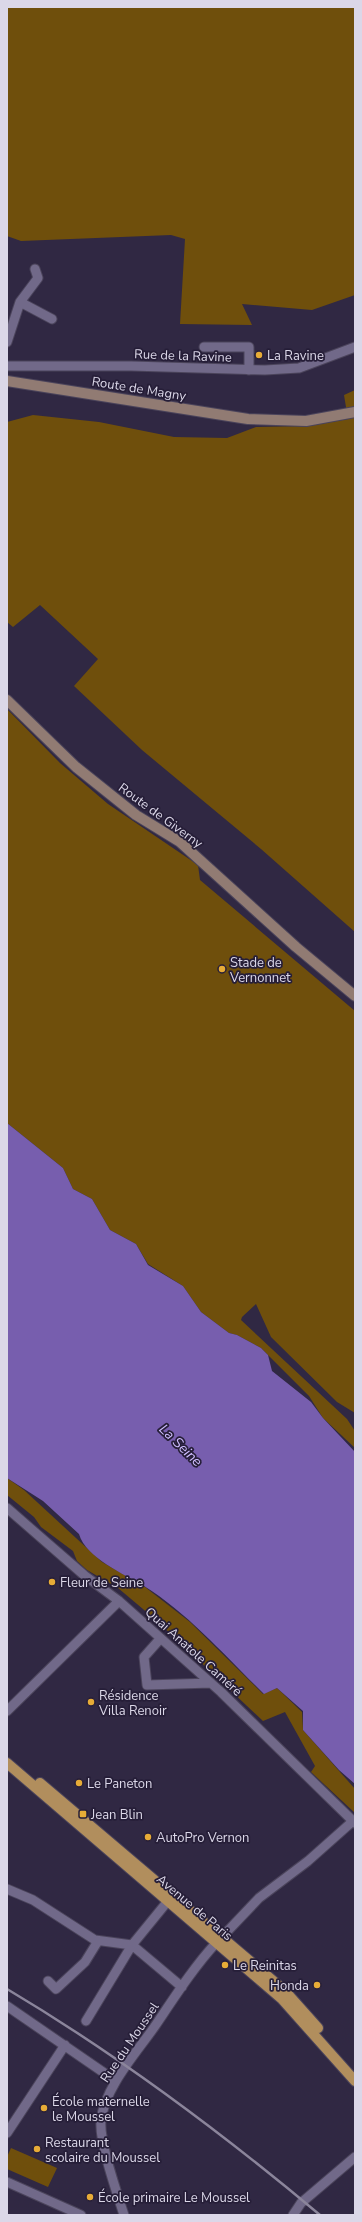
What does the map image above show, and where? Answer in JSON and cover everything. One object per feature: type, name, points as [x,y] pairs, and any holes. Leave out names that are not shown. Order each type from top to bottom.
[{"type":"main road","name":"Route de Magny","points":[[7,381],[267,420],[306,421],[355,412]]},
{"type":"main road","name":"Route de Giverny","points":[[7,700],[76,767],[136,815],[180,842],[296,947],[355,996]]},
{"type":"main road","name":"Avenue de Paris","points":[[7,1754],[218,1940],[292,2009],[355,2081]]},
{"type":"main road","name":"Avenue de Paris","points":[[7,1763],[170,1898]]},
{"type":"main road","name":"Avenue de Paris","points":[[218,1940],[285,1991],[355,2071]]},
{"type":"street","points":[[7,342],[20,302],[38,278],[35,269]]},
{"type":"street","points":[[20,302],[52,319]]},
{"type":"street","points":[[204,347],[249,347],[249,370]]},
{"type":"street","name":"Rue de la Ravine","points":[[7,366],[131,366],[249,370],[299,368],[355,348]]},
{"type":"street","name":"Quai Anatole Caméré","points":[[7,1508],[84,1574],[119,1601],[211,1683],[310,1777],[354,1822]]},
{"type":"street","points":[[7,1711],[119,1601]]},
{"type":"street","points":[[160,1639],[144,1657],[147,1685],[211,1683]]},
{"type":"street","name":"Rue du Moussel","points":[[124,2215],[104,2143],[101,2121],[105,2104],[116,2081],[182,1987],[218,1940],[259,1898],[308,1861],[354,1822]]},
{"type":"street","points":[[7,1889],[33,1900],[98,1941],[132,1945],[182,1987]]},
{"type":"street","points":[[86,2021],[132,1945],[170,1898]]},
{"type":"street","points":[[48,1981],[56,1989],[85,1962],[98,1941]]},
{"type":"street","points":[[9,2010],[65,2045],[116,2081]]},
{"type":"street","points":[[7,2133],[65,2045]]},
{"type":"street","points":[[293,2215],[301,2203],[355,2157]]},
{"type":"street","points":[[7,2182],[81,2215]]},
{"type":"shaded area","points":[[7,7],[355,7],[355,295],[312,310],[242,304],[252,325],[180,324],[185,239],[171,235],[21,241],[7,236]]},
{"type":"shaded area","points":[[355,390],[355,932],[261,849],[142,750],[74,686],[98,659],[40,605],[13,627],[7,622],[7,422],[33,415],[99,422],[174,437],[227,438],[256,427],[307,426],[348,419],[344,395]]},
{"type":"shaded area","points":[[7,709],[60,763],[108,804],[198,865],[200,880],[355,1011],[355,1413],[337,1402],[271,1337],[256,1304],[242,1317],[241,1320],[347,1419],[355,1431],[355,1448],[323,1418],[309,1396],[261,1348],[237,1335],[229,1333],[201,1312],[183,1286],[148,1264],[136,1244],[110,1230],[92,1199],[73,1189],[63,1168],[7,1123]]},
{"type":"shaded area","points":[[7,1478],[24,1490],[102,1562],[145,1587],[190,1622],[263,1694],[277,1688],[302,1712],[303,1730],[355,1789],[355,1813],[311,1772],[315,1766],[285,1712],[263,1721],[156,1620],[118,1588],[87,1570],[77,1561],[73,1551],[41,1527],[34,1517],[7,1495]]},
{"type":"shaded area","points":[[11,2148],[57,2168],[48,2187],[7,2169],[7,2157]]},
{"type":"water","name":"La Seine","points":[[7,1123],[63,1168],[73,1189],[92,1199],[110,1230],[136,1244],[148,1265],[183,1286],[201,1312],[229,1333],[237,1335],[261,1348],[268,1355],[272,1371],[311,1402],[323,1418],[355,1452],[355,1784],[339,1770],[303,1730],[303,1711],[277,1688],[264,1694],[207,1637],[176,1609],[144,1586],[116,1571],[97,1558],[83,1543],[79,1534],[43,1501],[7,1478]]},
{"type":"railway","points":[[7,1989],[89,2040],[207,2124],[320,2215]]},
{"type":"place","name":"La Ravine","points":[[259,355]]},
{"type":"place","name":"Stade de Vernonnet","points":[[222,969]]},
{"type":"place","name":"Fleur de Seine","points":[[52,1582]]},
{"type":"place","name":"Résidence Villa Renoir","points":[[91,1702]]},
{"type":"place","name":"Le Paneton","points":[[79,1783]]},
{"type":"place","name":"Jean Blin","points":[[83,1814]]},
{"type":"place","name":"AutoPro Vernon","points":[[148,1837]]},
{"type":"place","name":"Le Reinitas","points":[[225,1965]]},
{"type":"place","name":"Honda","points":[[317,1985]]},
{"type":"place","name":"École maternelle le Moussel","points":[[44,2108]]},
{"type":"place","name":"Restaurant scolaire du Moussel","points":[[37,2149]]},
{"type":"place","name":"École primaire Le Moussel","points":[[90,2197]]}]
